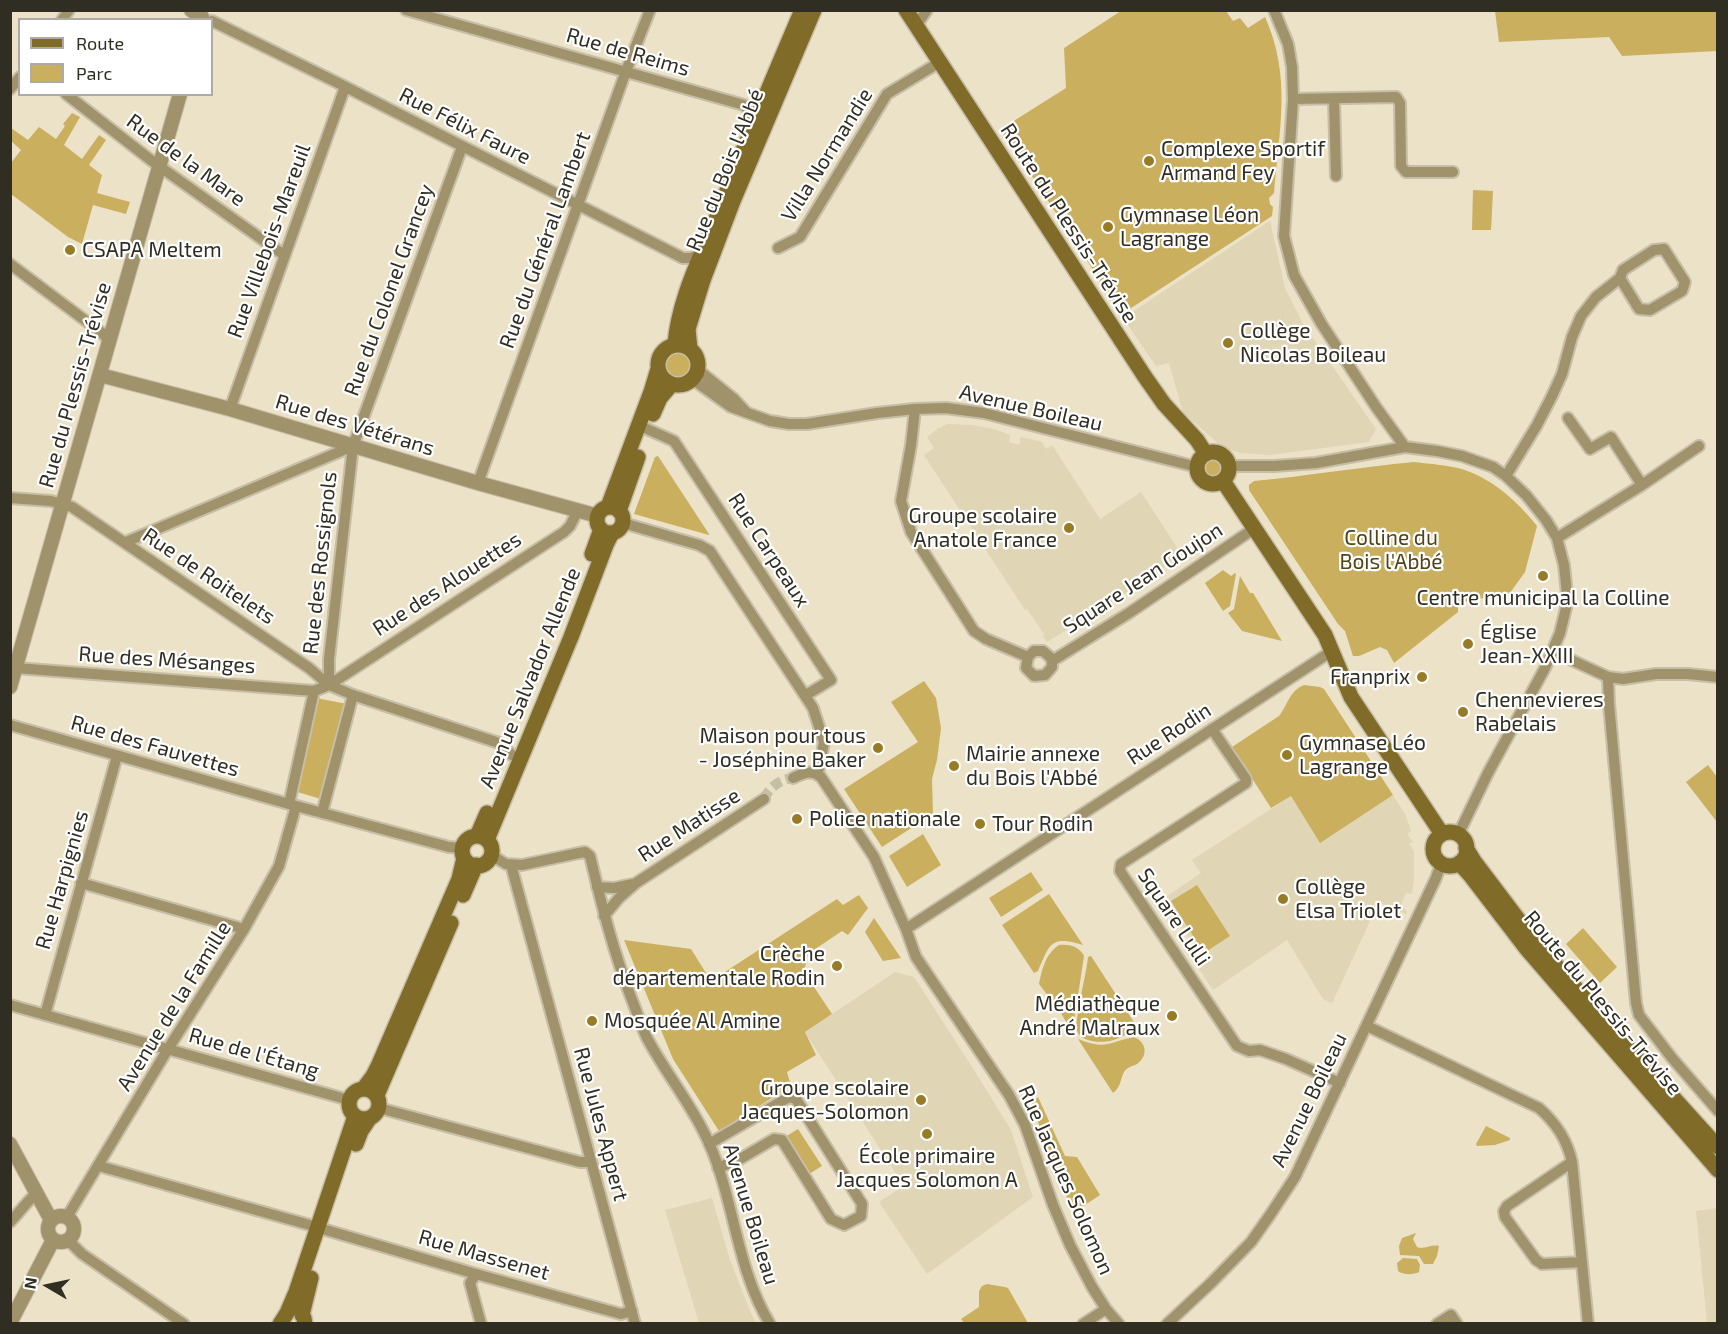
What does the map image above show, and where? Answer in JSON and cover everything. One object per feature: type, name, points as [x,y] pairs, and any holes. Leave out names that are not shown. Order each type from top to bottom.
[{"type":"main road","points":[[675,345],[676,328],[702,253],[751,129],[802,10]]},
{"type":"main road","name":"Rue du Bois l'Abbé","points":[[690,349],[688,329],[703,280],[733,201],[814,10]]},
{"type":"main road","name":"Route du Plessis-Trévise","points":[[906,10],[1144,377],[1206,454]]},
{"type":"main road","points":[[675,345],[683,345],[690,349],[697,358],[695,374],[686,383],[672,384],[666,381],[658,369],[661,353],[675,345]]},
{"type":"main road","name":"Avenue Salvador Allende","points":[[482,838],[571,638],[606,545],[610,520],[658,369]]},
{"type":"main road","name":"Avenue Salvador Allende","points":[[482,838],[512,755],[647,429],[660,398],[672,384]]},
{"type":"main road","points":[[1211,452],[1221,453],[1230,466],[1228,475],[1217,484],[1207,483],[1199,476],[1197,467],[1199,461],[1211,452]]},
{"type":"main road","points":[[1223,481],[1325,635],[1351,697],[1442,834]]},
{"type":"main road","points":[[1450,832],[1462,841],[1465,856],[1452,866],[1441,864],[1435,856],[1433,846],[1442,834],[1450,832]]},
{"type":"main road","points":[[293,1319],[321,1228],[361,1131],[369,1105],[373,1076],[468,857],[466,841],[473,836],[482,838],[491,847],[491,855],[485,863],[468,857]]},
{"type":"main road","name":"Route du Plessis-Trévise","points":[[1462,841],[1471,857],[1533,939],[1718,1147]]},
{"type":"main road","name":"Route du Plessis-Trévise","points":[[1458,863],[1470,875],[1526,948],[1718,1170]]},
{"type":"main road","points":[[349,1100],[355,1092],[369,1105]]},
{"type":"street","name":"Rue de Reims","points":[[406,10],[744,105],[751,113],[751,129]]},
{"type":"street","name":"Rue du Général Lambert","points":[[478,483],[650,10]]},
{"type":"street","points":[[916,26],[927,10]]},
{"type":"street","points":[[1274,10],[1288,44],[1292,66],[1293,99],[1284,236],[1293,275],[1321,323],[1386,423],[1406,447]]},
{"type":"street","name":"Rue Félix Faure","points":[[213,21],[683,258],[691,258],[702,253]]},
{"type":"street","name":"Villa Normandie","points":[[778,248],[800,237],[887,94],[940,62]]},
{"type":"street","name":"Rue Villebois-Mareuil","points":[[230,409],[345,87]]},
{"type":"street","name":"Rue de la Mare","points":[[69,96],[160,166],[284,255]]},
{"type":"street","name":"Rue du Plessis-Trévise","points":[[10,687],[179,96]]},
{"type":"street","points":[[1293,99],[1396,97],[1400,104],[1401,166],[1406,172],[1453,172]]},
{"type":"street","points":[[1334,99],[1336,176]]},
{"type":"street","name":"Rue du Colonel Grancey","points":[[353,446],[462,147]]},
{"type":"street","points":[[1506,476],[1552,396],[1562,374],[1572,337],[1581,316],[1596,297],[1620,278],[1623,270],[1654,250],[1664,249],[1684,282],[1682,291],[1650,310],[1639,309],[1620,278]]},
{"type":"street","points":[[10,264],[110,341]]},
{"type":"street","name":"Avenue Boileau","points":[[695,374],[731,407],[770,421],[807,424],[877,413],[946,408],[984,413],[1197,467]]},
{"type":"street","name":"Rue des Vétérans","points":[[100,375],[230,409],[610,520]]},
{"type":"street","name":"Square Jean Goujon","points":[[915,409],[901,501],[911,532],[974,631],[986,639],[1028,657]]},
{"type":"street","points":[[1568,418],[1590,449],[1611,437],[1642,485]]},
{"type":"street","name":"Rue Carpeaux","points":[[647,429],[674,441],[831,680],[806,695]]},
{"type":"street","points":[[126,542],[353,446]]},
{"type":"street","name":"Rue des Rossignols","points":[[329,685],[329,659],[353,446]]},
{"type":"street","points":[[1557,538],[1700,446]]},
{"type":"street","points":[[1230,466],[1316,463],[1406,447],[1462,456],[1493,467],[1506,476],[1526,495],[1546,520],[1557,538],[1564,565],[1567,594],[1560,633],[1521,714],[1488,773],[1462,841]]},
{"type":"street","points":[[10,498],[63,504]]},
{"type":"street","name":"Rue de Roitelets","points":[[63,504],[72,507],[126,542],[309,668],[329,685],[353,695],[499,742],[512,755]]},
{"type":"street","name":"Rue des Alouettes","points":[[314,692],[329,685],[564,532],[570,526],[578,510]]},
{"type":"street","points":[[610,520],[665,534],[708,550],[813,708],[824,742],[822,757],[817,774],[806,772],[793,778]]},
{"type":"street","name":"Square Jean Goujon","points":[[1052,661],[1129,613],[1255,528]]},
{"type":"street","name":"Square Jean Goujon","points":[[1034,651],[1043,651],[1052,661],[1052,667],[1045,675],[1029,673],[1026,668],[1028,657],[1034,651]]},
{"type":"street","name":"Rue Rodin","points":[[906,928],[1332,651]]},
{"type":"street","points":[[1552,651],[1608,677],[1623,679],[1656,674],[1718,677]]},
{"type":"street","name":"Rue des Mésanges","points":[[16,668],[314,692]]},
{"type":"street","points":[[1608,677],[1636,1003],[1639,1015],[1672,1058],[1718,1111]]},
{"type":"street","name":"Avenue de la Famille","points":[[67,1217],[168,1049],[244,929],[279,866],[314,692]]},
{"type":"street","points":[[353,695],[322,813],[448,847],[468,857]]},
{"type":"street","name":"Rue des Fauvettes","points":[[10,724],[322,813]]},
{"type":"street","name":"Square Lulli","points":[[1212,729],[1246,779],[1246,783],[1121,864],[1120,871],[1237,1046],[1249,1051],[1260,1050],[1286,1059],[1340,1083]]},
{"type":"street","name":"Rue Harpignies","points":[[45,1015],[117,756]]},
{"type":"street","name":"Rue Jacques Solomon","points":[[817,774],[828,785],[874,857],[906,928],[916,957],[1002,1085],[1025,1125],[1053,1205],[1070,1245],[1092,1287],[1106,1309],[1119,1323]]},
{"type":"street","name":"Rue Matisse","points":[[636,883],[764,799]]},
{"type":"street","name":"Avenue Boileau","points":[[510,866],[585,852],[590,856],[604,916],[646,1036],[710,1144],[724,1186],[745,1269],[770,1323]]},
{"type":"street","points":[[491,855],[510,866]]},
{"type":"street","name":"Avenue Boileau","points":[[1167,1323],[1251,1242],[1295,1177],[1441,864]]},
{"type":"street","name":"Rue Jules Appert","points":[[510,866],[635,1323]]},
{"type":"street","points":[[81,883],[244,929]]},
{"type":"street","points":[[597,887],[614,888],[636,883]]},
{"type":"street","points":[[604,916],[636,883]]},
{"type":"street","name":"Rue de l'Étang","points":[[10,1005],[349,1100]]},
{"type":"street","points":[[1367,1026],[1539,1108],[1553,1120],[1562,1133],[1572,1162],[1588,1323]]},
{"type":"street","points":[[710,1144],[789,1097],[796,1099],[862,1204],[861,1216],[844,1225],[831,1219],[782,1140],[774,1139],[740,1159],[718,1168]]},
{"type":"street","points":[[369,1105],[580,1162],[590,1162]]},
{"type":"street","points":[[10,1144],[51,1220]]},
{"type":"street","points":[[1572,1162],[1504,1211],[1505,1217],[1536,1260],[1542,1264],[1582,1262]]},
{"type":"street","name":"Rue Massenet","points":[[99,1166],[621,1314],[632,1311]]},
{"type":"street","points":[[10,1222],[36,1194]]},
{"type":"street","points":[[62,1216],[67,1217],[74,1226],[69,1240],[64,1242],[53,1240],[49,1236],[48,1224],[51,1220],[62,1216]]},
{"type":"street","points":[[10,1323],[53,1240]]},
{"type":"street","points":[[69,1240],[82,1254],[184,1323]]},
{"type":"street","points":[[476,1274],[470,1283],[481,1323]]},
{"type":"street","points":[[1083,1323],[1106,1309]]},
{"type":"street","points":[[1437,1323],[1451,1315],[1457,1323]]},
{"type":"shaded area","name":"Collège Nicolas Boileau","points":[[1270,221],[1285,288],[1303,324],[1376,429],[1369,442],[1270,455],[1240,453],[1222,447],[1183,412],[1169,363],[1156,366],[1123,318]]},
{"type":"shaded area","name":"Groupe scolaire Anatole France","points":[[948,424],[994,429],[1010,435],[1009,442],[1019,445],[1021,437],[1042,442],[1046,449],[1052,445],[1100,519],[1141,492],[1182,555],[1047,642],[1044,634],[1027,609],[1025,610],[924,455],[934,448],[927,437]]},
{"type":"shaded area","name":"Collège Elsa Triolet","points":[[1393,795],[1405,814],[1411,831],[1407,834],[1413,842],[1409,844],[1414,851],[1412,894],[1406,893],[1401,905],[1407,912],[1406,914],[1379,902],[1332,1003],[1323,999],[1287,940],[1213,990],[1199,969],[1206,964],[1163,899],[1201,873],[1192,860],[1291,796],[1320,842]]},
{"type":"shaded area","name":"Groupe scolaire Jacques-Solomon","points":[[895,972],[914,977],[1011,1130],[1033,1197],[927,1274],[879,1202],[904,1186],[805,1032]]},
{"type":"shaded area","points":[[712,1198],[730,1260],[756,1323],[699,1323],[665,1210]]},
{"type":"shaded area","points":[[1717,1208],[1717,1323],[1707,1323],[1696,1211]]},
{"type":"green space","name":"Complexe Sportif Armand Fey","points":[[1121,11],[1226,11],[1233,21],[1240,18],[1248,28],[1265,17],[1278,61],[1282,104],[1274,193],[1269,198],[1273,207],[1272,216],[1122,314],[1001,129],[1066,88],[1064,48]]},
{"type":"green space","points":[[1495,11],[1717,11],[1717,51],[1622,56],[1609,37],[1499,42]]},
{"type":"green space","points":[[72,113],[80,117],[64,145],[82,159],[99,135],[106,140],[89,165],[102,175],[97,193],[130,202],[126,214],[93,205],[82,244],[68,237],[11,194],[11,163],[21,150],[11,141],[11,128],[28,140],[39,127],[56,139],[65,126],[63,124]]},
{"type":"green space","points":[[1473,190],[1493,191],[1491,230],[1472,230]]},
{"type":"green space","points":[[678,352],[687,356],[691,365],[687,374],[678,378],[669,374],[665,365],[669,356]]},
{"type":"green space","points":[[658,456],[709,535],[634,514],[655,457]]},
{"type":"green space","points":[[1214,459],[1220,462],[1223,468],[1220,474],[1214,477],[1208,474],[1205,468],[1208,462]]},
{"type":"green space","name":"Colline du Bois l'Abbé","points":[[1414,462],[1465,470],[1496,486],[1522,508],[1537,526],[1525,572],[1510,593],[1458,603],[1458,612],[1394,663],[1387,650],[1380,647],[1359,656],[1353,656],[1345,631],[1338,624],[1249,490],[1249,485],[1254,481]]},
{"type":"green space","points":[[1223,570],[1231,576],[1236,574],[1230,606],[1223,611],[1205,583]]},
{"type":"green space","points":[[1240,576],[1282,641],[1242,631],[1228,613],[1234,609]]},
{"type":"green space","points":[[924,681],[936,698],[941,728],[932,779],[933,814],[882,847],[844,789],[918,742],[891,702]]},
{"type":"green space","points":[[1304,685],[1324,689],[1393,795],[1320,843],[1291,796],[1271,808],[1232,747],[1279,716],[1295,691]]},
{"type":"green space","points":[[316,698],[347,704],[321,799],[294,791]]},
{"type":"green space","points":[[1708,765],[1717,777],[1717,822],[1686,782]]},
{"type":"green space","points":[[923,834],[941,865],[907,887],[889,856]]},
{"type":"green space","points":[[1031,872],[1043,890],[1001,917],[989,898]]},
{"type":"green space","points":[[1197,885],[1230,936],[1204,953],[1171,901]]},
{"type":"green space","points":[[1049,894],[1083,945],[1064,941],[1053,944],[1045,954],[1038,971],[1034,973],[1002,925]]},
{"type":"green space","points":[[859,895],[868,908],[848,935],[842,931],[808,954],[804,972],[832,1014],[805,1032],[816,1055],[787,1072],[791,1086],[719,1131],[673,1059],[624,940],[691,949],[711,981],[837,899],[843,905]]},
{"type":"green space","points":[[874,918],[901,958],[883,961],[865,932]]},
{"type":"green space","points":[[1583,928],[1617,967],[1600,983],[1566,944]]},
{"type":"green space","points":[[1059,945],[1073,946],[1084,956],[1073,1028],[1070,1029],[1039,984],[1047,958]]},
{"type":"green space","points":[[1091,956],[1141,1033],[1128,1034],[1101,1042],[1087,1040],[1079,1035],[1077,1018],[1088,957]]},
{"type":"green space","points":[[1134,1037],[1143,1045],[1143,1057],[1137,1064],[1125,1070],[1119,1086],[1113,1093],[1078,1039],[1101,1045]]},
{"type":"green space","points":[[1038,1097],[1065,1156],[1077,1157],[1100,1195],[1073,1213],[1031,1104]]},
{"type":"green space","points":[[1486,1126],[1510,1140],[1495,1145],[1477,1146]]},
{"type":"green space","points":[[798,1129],[822,1166],[809,1174],[785,1137]]},
{"type":"green space","points":[[1416,1233],[1413,1239],[1417,1247],[1439,1246],[1433,1264],[1424,1264],[1419,1256],[1400,1255],[1399,1246],[1402,1238]]},
{"type":"green space","points":[[1403,1258],[1417,1259],[1420,1265],[1419,1272],[1408,1274],[1398,1271],[1397,1263]]},
{"type":"green space","points":[[987,1284],[1008,1288],[1028,1323],[964,1323],[961,1319],[979,1307],[979,1291]]},
{"type":"tunnel","points":[[764,799],[776,785],[793,778]]},
{"type":"place","name":"Complexe Sportif Armand Fey","points":[[1149,161]]},
{"type":"place","name":"Gymnase Léon Lagrange","points":[[1108,227]]},
{"type":"place","name":"CSAPA Meltem","points":[[70,250]]},
{"type":"place","name":"Collège Nicolas Boileau","points":[[1228,343]]},
{"type":"place","name":"Groupe scolaire Anatole France","points":[[1069,528]]},
{"type":"place","name":"Centre municipal la Colline","points":[[1543,576]]},
{"type":"place","name":"Église Jean-XXIII","points":[[1468,644]]},
{"type":"place","name":"Franprix","points":[[1422,677]]},
{"type":"place","name":"Chennevieres Rabelais","points":[[1463,712]]},
{"type":"place","name":"Maison pour tous - Joséphine Baker","points":[[878,748]]},
{"type":"place","name":"Gymnase Léo Lagrange","points":[[1287,755]]},
{"type":"place","name":"Mairie annexe du Bois l'Abbé","points":[[954,766]]},
{"type":"place","name":"Police nationale","points":[[797,819]]},
{"type":"place","name":"Tour Rodin","points":[[980,824]]},
{"type":"place","name":"Collège Elsa Triolet","points":[[1283,899]]},
{"type":"place","name":"Crèche départementale Rodin","points":[[837,966]]},
{"type":"place","name":"Médiathèque André Malraux","points":[[1172,1016]]},
{"type":"place","name":"Mosquée Al Amine","points":[[592,1021]]},
{"type":"place","name":"Groupe scolaire Jacques-Solomon","points":[[921,1100]]},
{"type":"place","name":"École primaire Jacques Solomon A","points":[[927,1134]]}]
